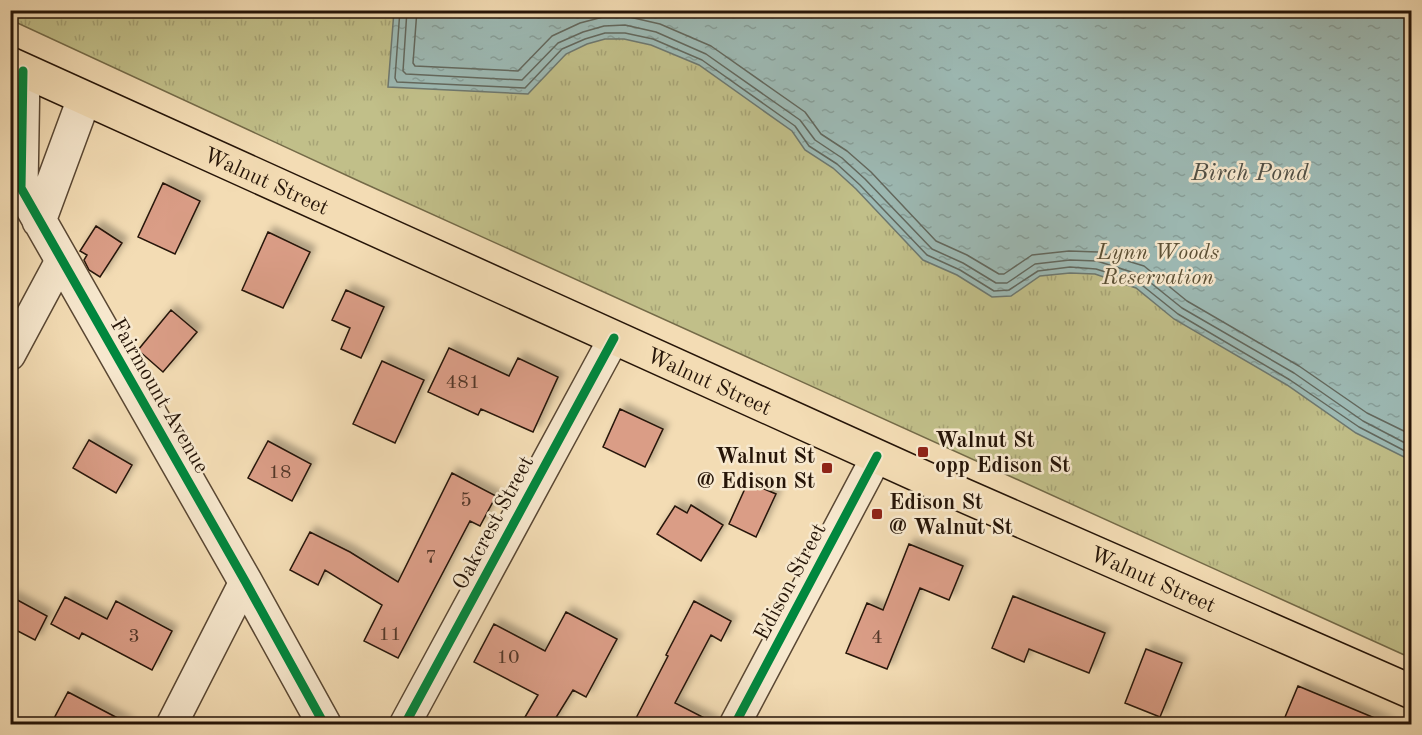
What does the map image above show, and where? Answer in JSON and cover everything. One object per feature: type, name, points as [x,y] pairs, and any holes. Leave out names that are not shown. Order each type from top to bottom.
[{"type":"main road","name":"Walnut Street","points":[[17,68],[877,456],[1412,692]]},
{"type":"street","name":"Fairmount Avenue","points":[[17,68],[21,188],[324,724]]},
{"type":"street","points":[[39,221],[84,99]]},
{"type":"street","points":[[10,356],[62,260]]},
{"type":"street","name":"Oakcrest Street","points":[[405,724],[614,338]]},
{"type":"street","name":"Edison Street","points":[[735,724],[877,456]]},
{"type":"street","points":[[172,724],[245,581]]},
{"type":"green space","name":"Lynn Woods Reservation","points":[[11,10],[1411,11],[1411,658],[361,182],[11,20]]},
{"type":"water","name":"Birch Pond","points":[[394,11],[1411,11],[1411,458],[1404,457],[1356,433],[1287,385],[1174,319],[1136,288],[1095,274],[1070,273],[1040,276],[1011,296],[992,297],[957,275],[923,260],[856,189],[833,168],[805,150],[792,131],[699,65],[651,45],[624,39],[605,39],[566,54],[528,94],[388,87]]},
{"type":"building","points":[[163,183],[200,201],[175,254],[138,237]]},
{"type":"building","points":[[96,226],[122,243],[100,277],[89,270],[84,260],[87,255],[80,251]]},
{"type":"building","points":[[268,232],[310,252],[283,308],[242,290]]},
{"type":"building","points":[[346,290],[384,307],[361,358],[341,349],[350,328],[332,320]]},
{"type":"building","points":[[171,310],[197,332],[163,372],[138,350]]},
{"type":"building","points":[[449,348],[509,376],[518,358],[558,377],[533,432],[481,409],[478,415],[428,392]]},
{"type":"building","points":[[382,361],[424,380],[395,443],[353,424]]},
{"type":"building","points":[[620,409],[663,429],[645,467],[603,447]]},
{"type":"building","points":[[89,440],[132,465],[116,493],[73,468]]},
{"type":"building","points":[[268,441],[311,464],[292,501],[248,478]]},
{"type":"building","points":[[452,473],[496,496],[480,526],[470,521],[398,658],[364,641],[382,605],[325,570],[318,585],[290,570],[310,532],[350,552],[398,582]]},
{"type":"building","points":[[748,482],[776,494],[756,537],[729,524]]},
{"type":"building","points":[[691,505],[723,525],[701,561],[657,534],[675,506],[687,513]]},
{"type":"building","points":[[909,544],[963,566],[949,600],[920,588],[887,669],[846,653],[867,603],[883,610]]},
{"type":"building","points":[[10,596],[47,616],[35,640],[10,627]]},
{"type":"building","points":[[1013,596],[1105,633],[1089,673],[1029,649],[1024,662],[992,648]]},
{"type":"building","points":[[65,597],[107,619],[116,601],[172,631],[152,670],[82,633],[79,639],[51,624]]},
{"type":"building","points":[[694,601],[731,621],[721,641],[711,635],[675,703],[716,724],[633,724],[668,656],[666,655]]},
{"type":"building","points":[[566,612],[617,639],[586,697],[573,690],[552,724],[537,724],[525,717],[538,695],[474,662],[494,624],[545,651]]},
{"type":"building","points":[[1146,649],[1182,663],[1160,717],[1125,703]]},
{"type":"building","points":[[1298,686],[1389,724],[1302,724],[1285,717]]},
{"type":"building","points":[[68,692],[129,724],[51,724]]},
{"type":"cycle path","points":[[23,71],[21,188],[324,724]]},
{"type":"cycle path","points":[[405,724],[614,338]]},
{"type":"cycle path","points":[[735,724],[877,456]]},
{"type":"place","name":"Walnut St opp Edison St","points":[[923,452]]},
{"type":"place","name":"Walnut St @ Edison St","points":[[827,468]]},
{"type":"place","name":"Edison St @ Walnut St","points":[[877,514]]}]
